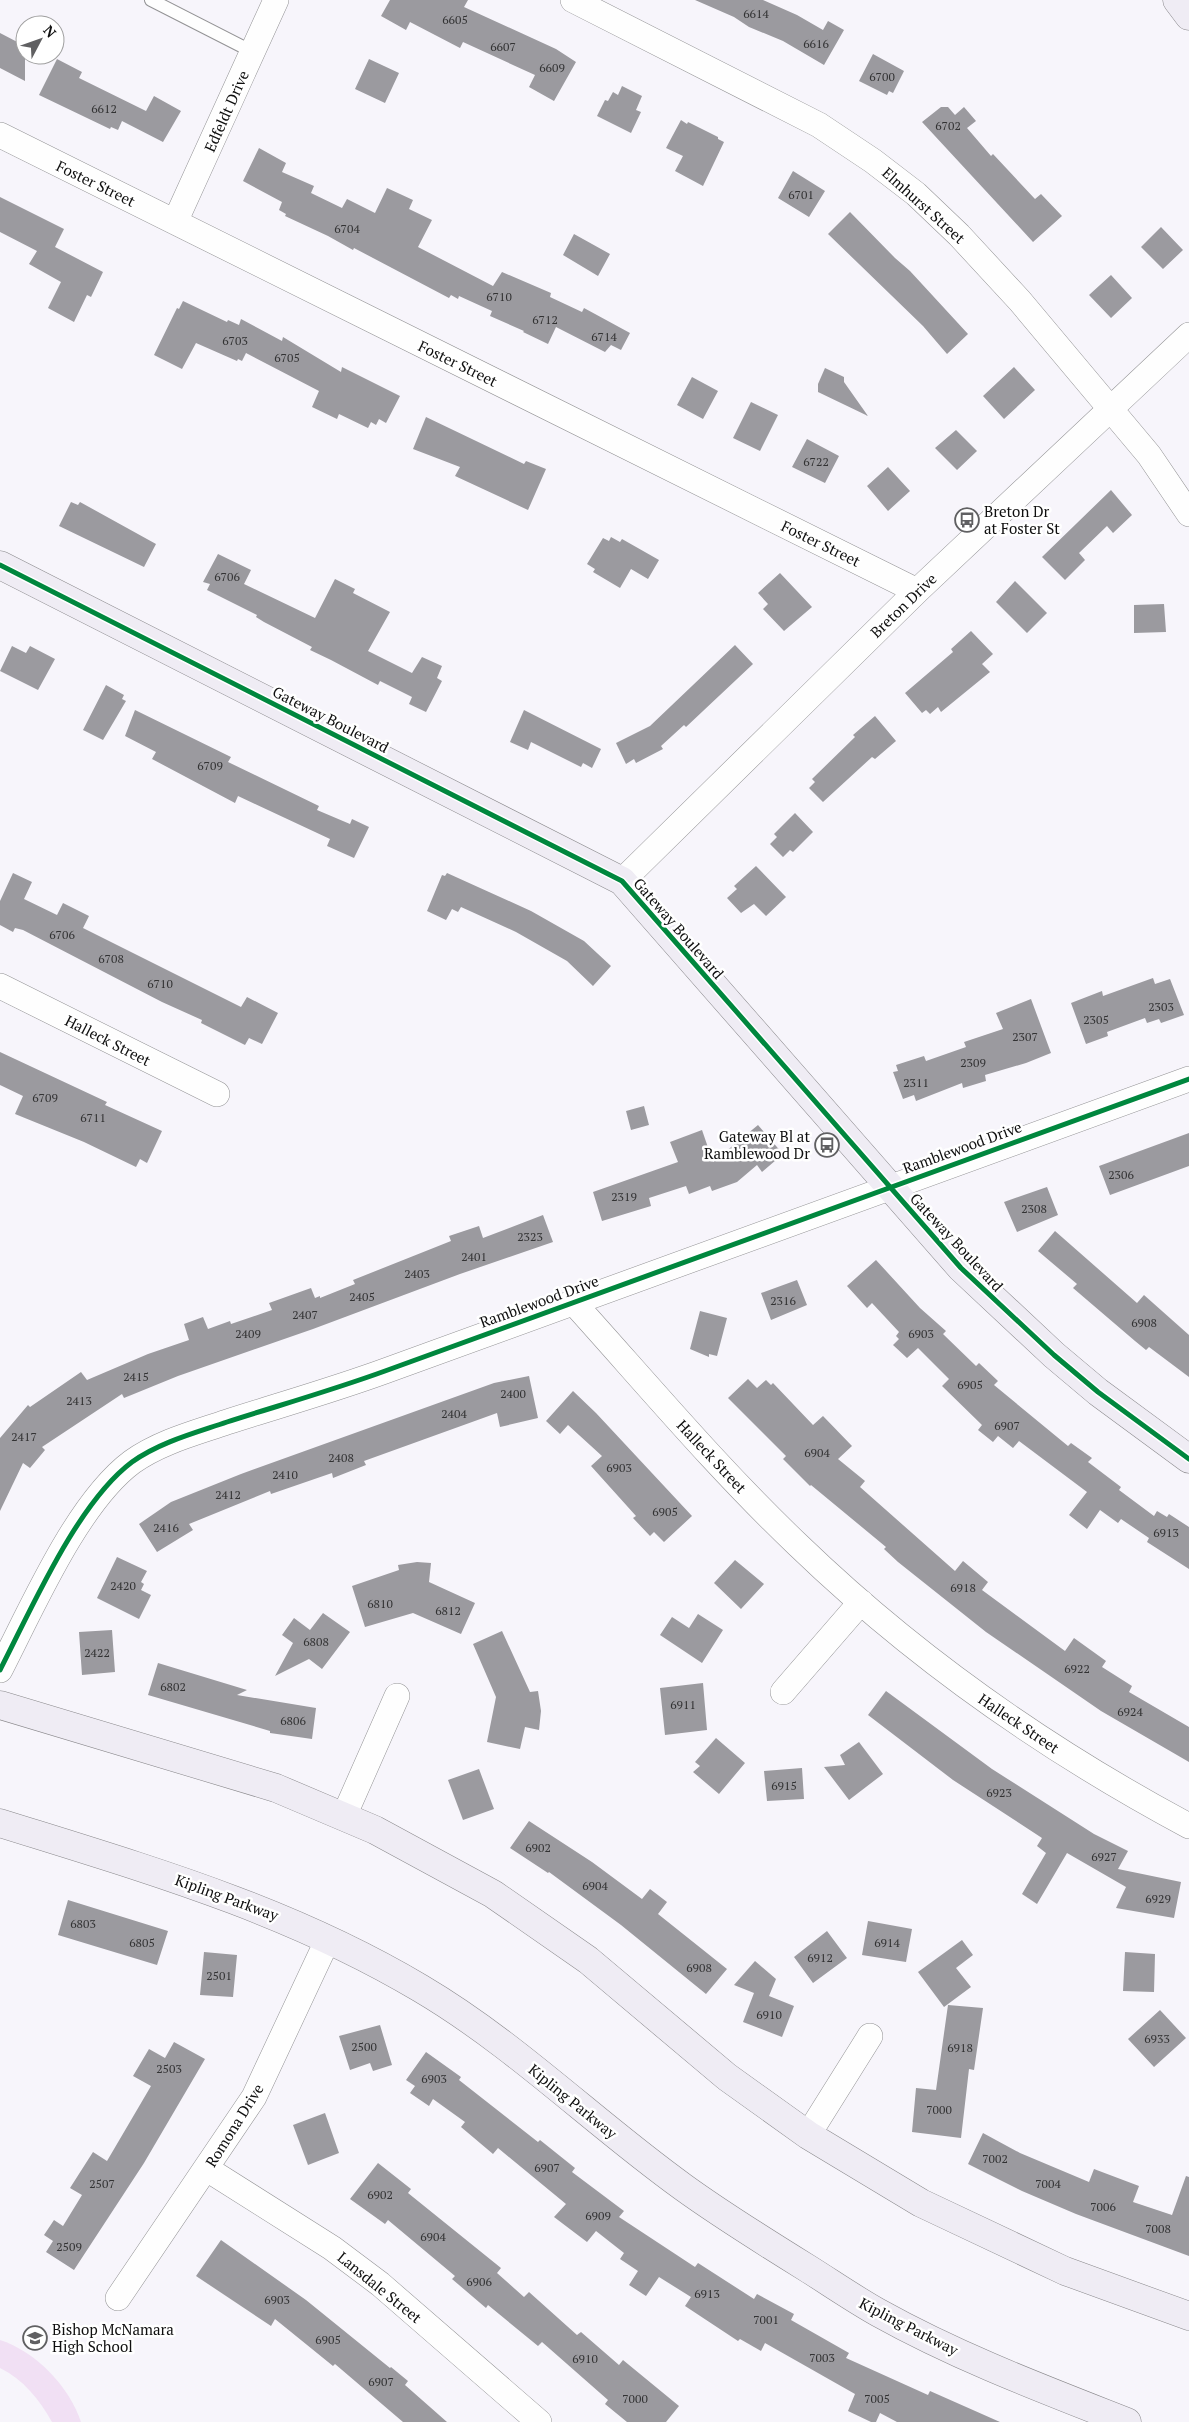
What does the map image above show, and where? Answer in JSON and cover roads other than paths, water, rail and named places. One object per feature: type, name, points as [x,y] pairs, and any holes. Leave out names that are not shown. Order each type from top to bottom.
[{"type":"street","name":"Edfeldt Drive","points":[[175,222],[276,0]]},
{"type":"street","name":"Elmhurst Street","points":[[573,0],[819,125],[874,161],[916,194],[959,235],[1020,301],[1149,455],[1189,514]]},
{"type":"street","points":[[1178,0],[1189,16]]},
{"type":"street","name":"Foster Street","points":[[0,135],[917,591]]},
{"type":"street","name":"Breton Drive","points":[[622,881],[917,591],[1189,335]]},
{"type":"street","name":"Gateway Boulevard","points":[[1,568],[622,881],[961,1268],[1004,1310],[1098,1392],[1189,1459]]},
{"type":"street","name":"Halleck Street","points":[[0,986],[217,1094]]},
{"type":"street","name":"Ramblewood Drive","points":[[0,1670],[51,1571],[84,1517],[115,1477],[143,1455],[180,1438],[371,1376],[888,1186],[1189,1079]]},
{"type":"street","name":"Halleck Street","points":[[573,1302],[731,1478],[798,1546],[861,1602],[926,1656],[995,1709],[1109,1782],[1189,1826]]},
{"type":"street","points":[[783,1692],[861,1602]]},
{"type":"street","points":[[344,1816],[397,1696]]},
{"type":"street","points":[[0,1705],[276,1788],[344,1816],[450,1869],[493,1894],[588,1960],[727,2077],[808,2135],[921,2203],[1065,2270],[1189,2316]]},
{"type":"street","name":"Kipling Parkway","points":[[0,1823],[220,1893],[328,1939],[422,1989],[502,2042],[626,2145],[686,2189],[878,2313],[1007,2375],[1127,2422]]},
{"type":"street","name":"Romona Drive","points":[[118,2298],[254,2097],[328,1939]]},
{"type":"street","points":[[808,2135],[870,2036]]},
{"type":"street","name":"Lansdale Street","points":[[207,2169],[332,2248],[373,2279],[539,2422]]},
{"type":"lane","points":[[151,0],[253,52]]},
{"type":"place","name":"Breton Dr at Foster St","points":[[967,520]]},
{"type":"place","name":"Gateway Bl at Ramblewood Dr","points":[[827,1145]]},
{"type":"place","name":"Bishop McNamara High School","points":[[35,2338]]}]
